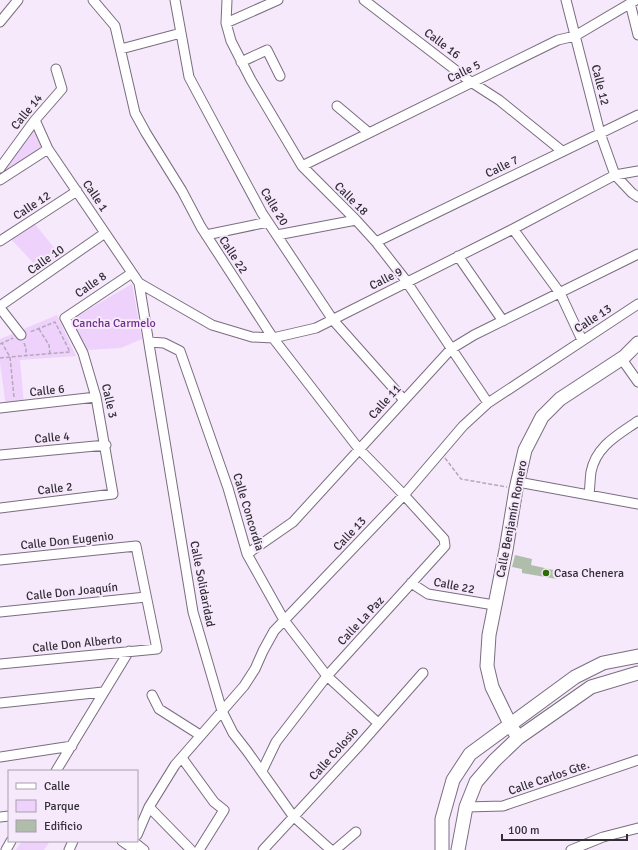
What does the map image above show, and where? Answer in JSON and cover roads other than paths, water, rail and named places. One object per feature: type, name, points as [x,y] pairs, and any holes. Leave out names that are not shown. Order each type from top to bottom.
[{"type":"street","points":[[0,22],[18,0]]},
{"type":"street","name":"Calle 22","points":[[93,0],[115,26],[135,113],[182,191],[206,235],[273,338],[359,449],[404,494]]},
{"type":"street","name":"Calle 20","points":[[175,0],[189,77],[268,222],[333,320],[404,400]]},
{"type":"street","name":"Calle 18","points":[[227,0],[226,22],[231,41],[251,80],[302,166],[376,242],[407,282],[488,403]]},
{"type":"street","points":[[226,22],[278,0]]},
{"type":"street","name":"Calle 16","points":[[364,0],[471,82],[499,100],[562,151]]},
{"type":"street","name":"Calle 12","points":[[566,0],[600,133],[615,176]]},
{"type":"street","points":[[633,2],[638,35]]},
{"type":"street","name":"Calle 5","points":[[302,166],[558,40],[575,36],[633,2]]},
{"type":"street","points":[[121,49],[181,33]]},
{"type":"street","points":[[241,62],[267,50],[280,76]]},
{"type":"street","name":"Calle 14","points":[[0,168],[35,120],[62,89],[56,69]]},
{"type":"street","points":[[337,106],[369,133]]},
{"type":"street","name":"Calle 7","points":[[376,242],[638,115]]},
{"type":"street","name":"Calle 1","points":[[35,120],[48,149],[139,283]]},
{"type":"street","points":[[0,180],[48,149]]},
{"type":"street","name":"Calle 9","points":[[139,283],[212,325],[252,337],[273,338],[316,328],[615,176],[638,171]]},
{"type":"street","points":[[615,176],[638,197]]},
{"type":"street","name":"Calle 12","points":[[0,241],[77,191]]},
{"type":"street","points":[[277,236],[356,220]]},
{"type":"street","points":[[206,235],[268,222]]},
{"type":"street","points":[[513,228],[560,293],[582,340]]},
{"type":"street","name":"Calle 10","points":[[0,307],[105,233]]},
{"type":"street","name":"Calle 11","points":[[247,554],[293,522],[451,349],[474,335],[638,254]]},
{"type":"street","points":[[458,256],[503,321]]},
{"type":"street","name":"Calle 8","points":[[65,318],[132,273]]},
{"type":"street","name":"Calle Solidaridad","points":[[139,283],[193,612],[222,711],[233,732],[293,816],[331,850]]},
{"type":"street","name":"Calle 13","points":[[138,833],[149,807],[175,766],[200,735],[244,686],[255,669],[274,631],[404,494],[463,426],[488,403],[638,304]]},
{"type":"street","points":[[0,307],[21,335]]},
{"type":"street","name":"Calle 3","points":[[65,318],[84,353],[96,397],[106,445],[113,494]]},
{"type":"street","name":"Calle Concordia","points":[[149,342],[164,343],[180,351],[228,488],[247,554],[284,620],[327,676],[378,723]]},
{"type":"street","name":"Calle Benjamín Romero","points":[[518,738],[492,687],[487,666],[489,635],[494,605],[506,550],[517,486],[526,450],[542,417],[560,399],[621,358],[638,343]]},
{"type":"street","points":[[621,358],[638,382]]},
{"type":"street","name":"Calle 6","points":[[0,408],[96,397]]},
{"type":"street","points":[[589,494],[591,472],[601,450],[608,442],[638,421]]},
{"type":"street","name":"Calle 4","points":[[0,455],[106,445]]},
{"type":"street","points":[[517,486],[589,494],[638,504]]},
{"type":"street","name":"Calle 2","points":[[0,508],[113,494]]},
{"type":"street","name":"Calle La Paz","points":[[262,771],[276,742],[327,676],[445,546],[444,539],[404,494]]},
{"type":"street","name":"Calle Don Eugenio","points":[[0,560],[136,546],[146,597]]},
{"type":"street","name":"Calle 22","points":[[411,583],[428,594],[494,605]]},
{"type":"street","name":"Calle Don Joaquín","points":[[0,612],[146,597]]},
{"type":"street","name":"Calle Don Alberto","points":[[0,664],[157,649],[146,597]]},
{"type":"street","points":[[57,770],[129,651]]},
{"type":"street","points":[[442,850],[442,819],[453,780],[470,754],[575,677],[603,663],[638,656]]},
{"type":"street","name":"Calle Colosio","points":[[263,850],[422,673]]},
{"type":"street","points":[[458,850],[466,807],[476,782],[494,761],[518,738],[591,687],[638,673]]},
{"type":"street","points":[[0,704],[103,692]]},
{"type":"street","points":[[152,694],[159,709],[200,735]]},
{"type":"street","points":[[0,757],[72,746]]},
{"type":"street","points":[[182,758],[214,802],[224,810],[199,850]]},
{"type":"street","name":"Calle Carlos Gte.","points":[[466,807],[503,806],[638,760]]},
{"type":"street","points":[[149,807],[191,850]]},
{"type":"street","points":[[571,850],[603,837],[638,828]]},
{"type":"street","points":[[335,850],[356,832]]},
{"type":"street","points":[[134,843],[144,850]]},
{"type":"place","name":"Casa Chenera","points":[[546,573]]},
{"type":"park label","name":"Cancha Carmelo","points":[[114,323]]}]
